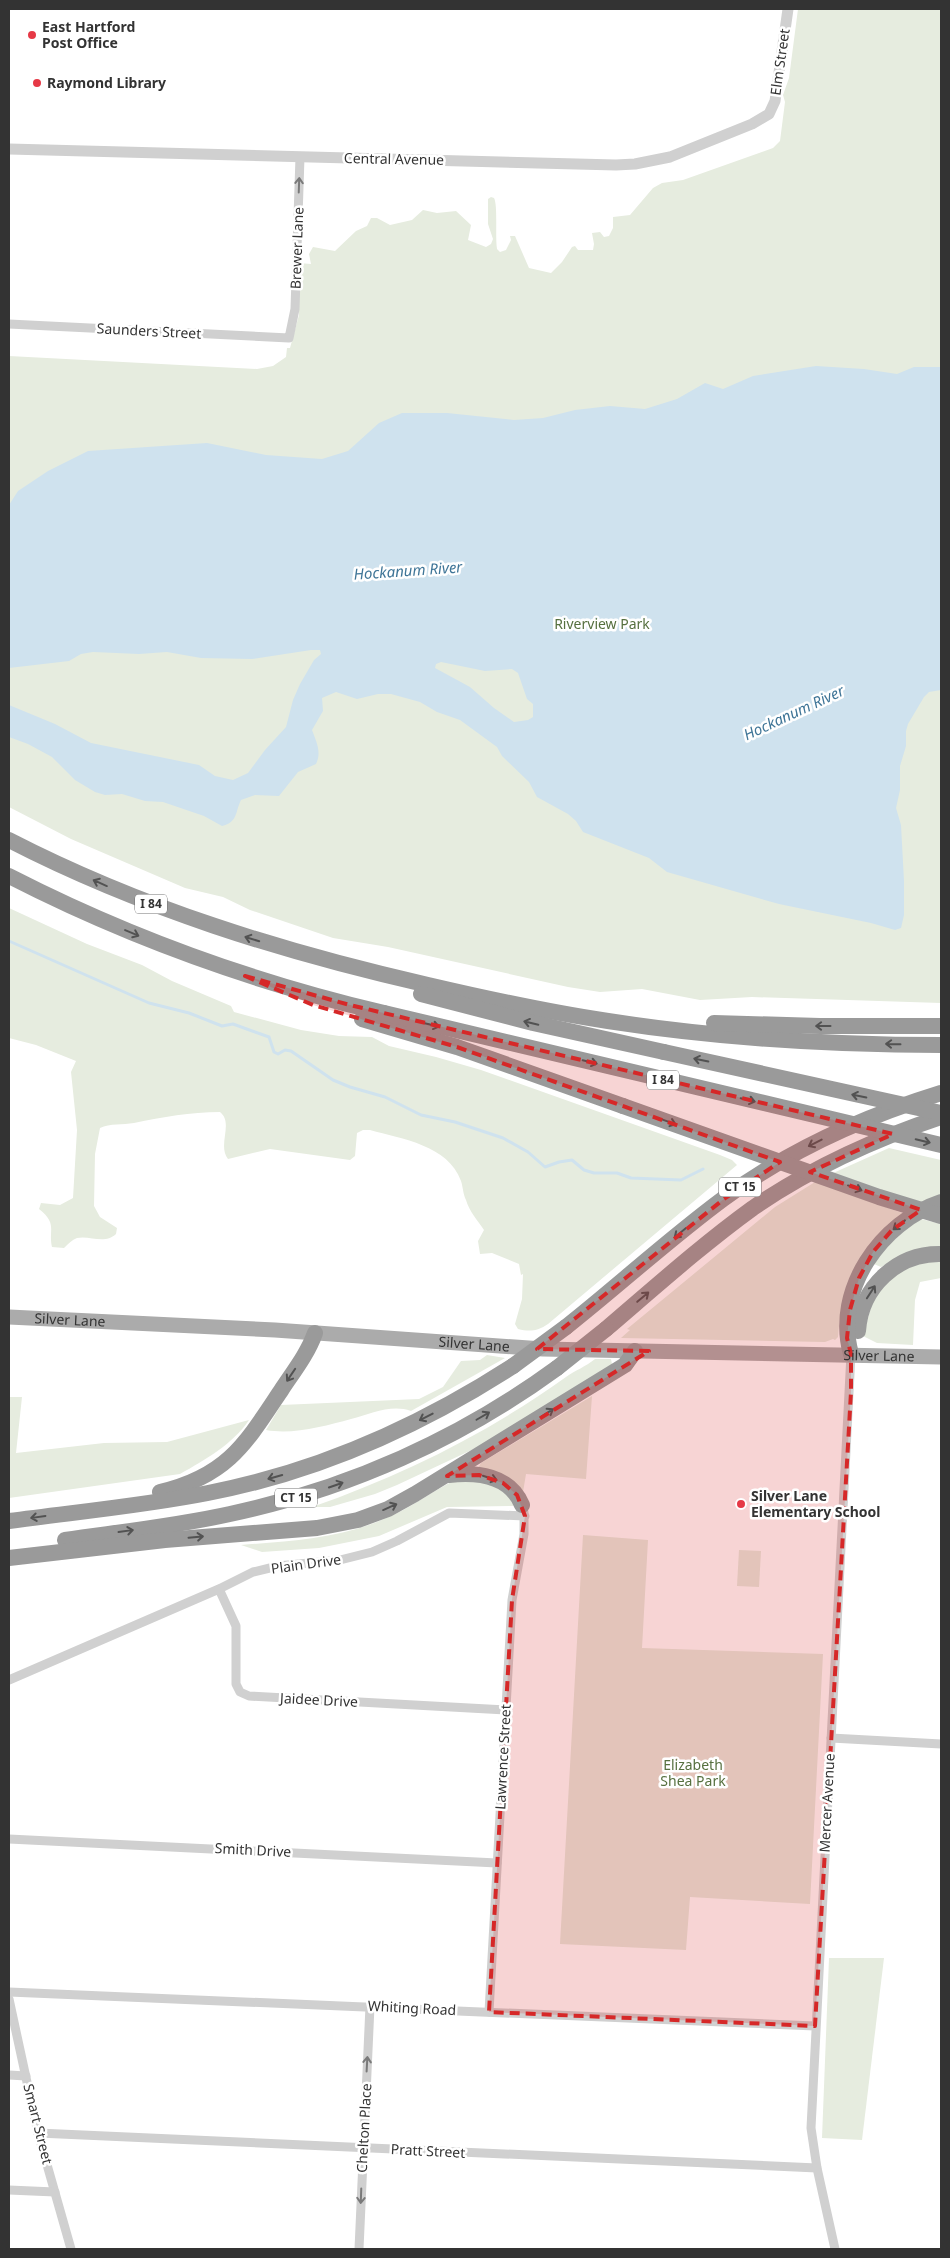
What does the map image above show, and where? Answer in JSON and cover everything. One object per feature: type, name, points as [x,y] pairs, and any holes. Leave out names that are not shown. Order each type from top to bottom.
[{"type":"highway","name":"I 84","points":[[9,840],[82,875],[220,929],[299,953],[445,989],[610,1022],[766,1038],[853,1043],[941,1044]]},
{"type":"highway","name":"I 84","points":[[9,876],[139,936],[245,976],[383,1019],[941,1145]]},
{"type":"highway","points":[[299,953],[380,982],[448,1002],[941,1114]]},
{"type":"highway","points":[[383,1019],[879,1197],[941,1216]]},
{"type":"highway","points":[[610,1022],[678,1020],[811,1026],[941,1026]]},
{"type":"highway","name":"CT 15","points":[[10,1521],[207,1493],[302,1468],[395,1432],[453,1403],[514,1366],[566,1327],[696,1220],[752,1179],[781,1161],[842,1129],[875,1115],[941,1093]]},
{"type":"highway","name":"CT 15","points":[[9,1548],[197,1521],[248,1510],[312,1493],[381,1467],[428,1445],[497,1408],[557,1368],[729,1226],[783,1189],[860,1148],[941,1117]]},
{"type":"highway","points":[[851,1354],[847,1338],[850,1310],[856,1283],[866,1263],[885,1237],[902,1222],[918,1212],[941,1202]]},
{"type":"highway","points":[[851,1354],[858,1339],[862,1309],[878,1282],[894,1267],[911,1258],[941,1254]]},
{"type":"highway","points":[[63,1514],[114,1499],[171,1489],[196,1480],[221,1466],[241,1448],[250,1436],[306,1352],[315,1333]]},
{"type":"highway","points":[[9,1558],[165,1540],[332,1526],[388,1509],[447,1476],[625,1365],[635,1351]]},
{"type":"highway","points":[[447,1476],[470,1474],[494,1478],[511,1489],[524,1510]]},
{"type":"main road","name":"Silver Lane","points":[[9,1317],[315,1333],[514,1348],[941,1357]]},
{"type":"street","name":"Elm Street","points":[[769,114],[775,101],[788,9]]},
{"type":"street","name":"Central Avenue","points":[[9,149],[636,164],[689,150],[758,122],[769,114]]},
{"type":"street","name":"Brewer Lane","points":[[289,338],[295,309],[300,157]]},
{"type":"street","name":"Saunders Street","points":[[9,324],[289,338]]},
{"type":"street","name":"Mercer Avenue","points":[[835,2249],[810,2128],[851,1354]]},
{"type":"street","name":"Plain Drive","points":[[9,1680],[219,1589],[253,1572],[270,1568],[340,1560],[372,1552],[398,1542],[449,1513],[524,1510]]},
{"type":"street","name":"Lawrence Street","points":[[489,2012],[512,1600],[524,1534],[524,1510]]},
{"type":"street","name":"Jaidee Drive","points":[[219,1589],[236,1626],[236,1684],[240,1692],[249,1696],[506,1710]]},
{"type":"street","points":[[831,1738],[941,1744]]},
{"type":"street","name":"Smith Drive","points":[[9,1839],[497,1863]]},
{"type":"street","name":"Whiting Road","points":[[9,1992],[815,2026]]},
{"type":"street","name":"Smart Street","points":[[9,1998],[38,2133],[71,2249]]},
{"type":"street","name":"Chelton Place","points":[[359,2249],[370,2006]]},
{"type":"street","points":[[9,2075],[26,2076]]},
{"type":"street","name":"Pratt Street","points":[[38,2133],[817,2168]]},
{"type":"street","points":[[9,2190],[55,2192]]},
{"type":"highlighted area","points":[[245,976],[350,1005],[893,1134],[810,1172],[921,1210],[892,1230],[873,1252],[859,1278],[850,1310],[847,1338],[851,1354],[851,1392],[815,2026],[489,2012],[512,1600],[525,1516],[517,1495],[503,1483],[479,1475],[447,1476],[649,1351],[537,1349],[724,1199],[780,1162],[457,1047],[313,1005]]},
{"type":"green space","name":"Riverview Park","points":[[798,9],[941,9],[941,1003],[752,997],[700,1000],[642,989],[600,992],[568,987],[388,947],[333,938],[250,910],[223,897],[185,888],[71,839],[9,807],[9,356],[257,369],[273,366],[286,357],[287,348],[290,348],[299,315],[299,263],[311,264],[309,254],[313,247],[335,251],[356,231],[367,226],[371,218],[377,218],[390,225],[412,220],[423,210],[437,213],[456,211],[471,225],[468,240],[486,247],[491,244],[493,239],[488,224],[488,199],[491,197],[494,198],[496,207],[497,249],[500,252],[506,250],[511,240],[510,236],[515,236],[529,268],[551,273],[562,262],[572,247],[575,246],[578,250],[593,250],[592,233],[600,232],[604,237],[609,236],[613,228],[613,217],[630,215],[653,188],[662,183],[683,180],[773,148],[780,141],[785,102],[783,95],[789,78]]},
{"type":"green space","points":[[9,908],[87,944],[142,965],[172,981],[231,1006],[234,1012],[301,1030],[339,1036],[372,1037],[389,1046],[481,1070],[720,1155],[732,1160],[737,1165],[548,1324],[534,1330],[518,1329],[515,1324],[522,1299],[523,1274],[521,1275],[519,1264],[492,1253],[480,1254],[478,1241],[484,1230],[469,1208],[461,1181],[455,1169],[446,1159],[423,1145],[370,1130],[363,1130],[357,1133],[355,1156],[350,1160],[270,1149],[228,1159],[224,1147],[226,1122],[220,1112],[187,1114],[104,1126],[100,1128],[95,1154],[94,1206],[100,1217],[117,1228],[116,1234],[107,1239],[77,1238],[64,1248],[52,1247],[50,1223],[45,1214],[39,1209],[41,1203],[60,1205],[73,1198],[77,1130],[71,1072],[76,1061],[36,1045],[9,1038]]},
{"type":"green space","points":[[889,1148],[941,1160],[941,1195],[920,1204],[831,1174]]},
{"type":"green space","points":[[815,1182],[905,1214],[876,1239],[856,1267],[844,1299],[838,1337],[835,1340],[825,1342],[621,1338],[630,1330],[627,1329],[775,1207]]},
{"type":"green space","points":[[921,1219],[941,1224],[941,1247],[888,1263],[881,1267],[874,1264],[873,1259],[911,1225]]},
{"type":"green space","points":[[941,1259],[941,1278],[920,1282],[915,1300],[913,1345],[877,1343],[863,1336],[874,1296],[902,1267]]},
{"type":"green space","points":[[487,1355],[505,1358],[411,1411],[388,1409],[309,1429],[266,1430],[281,1405],[419,1399],[443,1387],[461,1361],[480,1360]]},
{"type":"green space","points":[[595,1359],[611,1359],[613,1369],[508,1433],[375,1494],[330,1507],[312,1507],[412,1467],[444,1451],[506,1416]]},
{"type":"green space","points":[[592,1396],[586,1479],[526,1474],[523,1492],[478,1468],[481,1463]]},
{"type":"green space","points":[[9,1397],[22,1397],[16,1453],[104,1443],[167,1442],[249,1420],[227,1444],[180,1474],[9,1498]]},
{"type":"green space","points":[[455,1480],[471,1480],[503,1488],[514,1502],[513,1506],[447,1507],[379,1536],[319,1548],[262,1552],[241,1545],[314,1538],[367,1526],[402,1510]]},
{"type":"green space","name":"Elizabeth Shea Park","points":[[583,1535],[648,1540],[642,1648],[823,1654],[810,1904],[690,1897],[686,1950],[560,1944]]},
{"type":"green space","points":[[739,1550],[761,1551],[759,1587],[737,1586]]},
{"type":"green space","points":[[829,1958],[884,1958],[862,2140],[822,2138]]},
{"type":"water","name":"Hockanum River","points":[[816,366],[864,369],[897,374],[914,367],[941,367],[941,690],[929,692],[924,697],[908,724],[906,746],[900,766],[900,790],[896,808],[901,825],[904,881],[904,915],[901,928],[895,930],[871,923],[779,904],[667,872],[649,858],[583,832],[576,821],[568,814],[537,797],[529,782],[502,756],[497,747],[460,720],[437,712],[420,702],[391,694],[378,694],[357,699],[336,692],[322,698],[323,711],[312,730],[317,742],[318,760],[316,764],[298,772],[279,796],[255,795],[241,800],[231,822],[222,826],[204,816],[163,802],[145,801],[122,794],[105,795],[95,792],[75,780],[52,757],[28,744],[9,737],[9,705],[55,724],[91,743],[199,765],[215,776],[233,780],[248,773],[265,750],[286,727],[293,700],[300,684],[314,660],[321,654],[320,650],[311,650],[252,659],[201,658],[167,652],[139,654],[93,652],[81,654],[69,661],[9,668],[9,505],[18,491],[48,471],[88,451],[207,443],[266,455],[322,459],[348,451],[379,423],[402,413],[447,413],[514,420],[543,418],[575,410],[610,406],[645,409],[677,399],[705,383],[723,389],[753,376]],"holes":[[[441,662],[485,671],[512,669],[518,673],[527,699],[533,704],[533,717],[528,720],[514,722],[470,687],[435,668],[436,664]]]},
{"type":"waterway","points":[[9,941],[149,1003],[189,1013],[222,1026],[233,1024],[269,1037],[274,1052],[278,1054],[285,1050],[291,1051],[333,1080],[385,1097],[421,1115],[455,1122],[503,1138],[528,1152],[545,1167],[572,1160],[584,1170],[594,1173],[617,1173],[631,1178],[681,1180],[703,1169]]},
{"type":"place","name":"East Hartford Post Office","points":[[32,35]]},
{"type":"place","name":"Raymond Library","points":[[37,83]]},
{"type":"place","name":"Silver Lane Elementary School","points":[[741,1504]]}]
